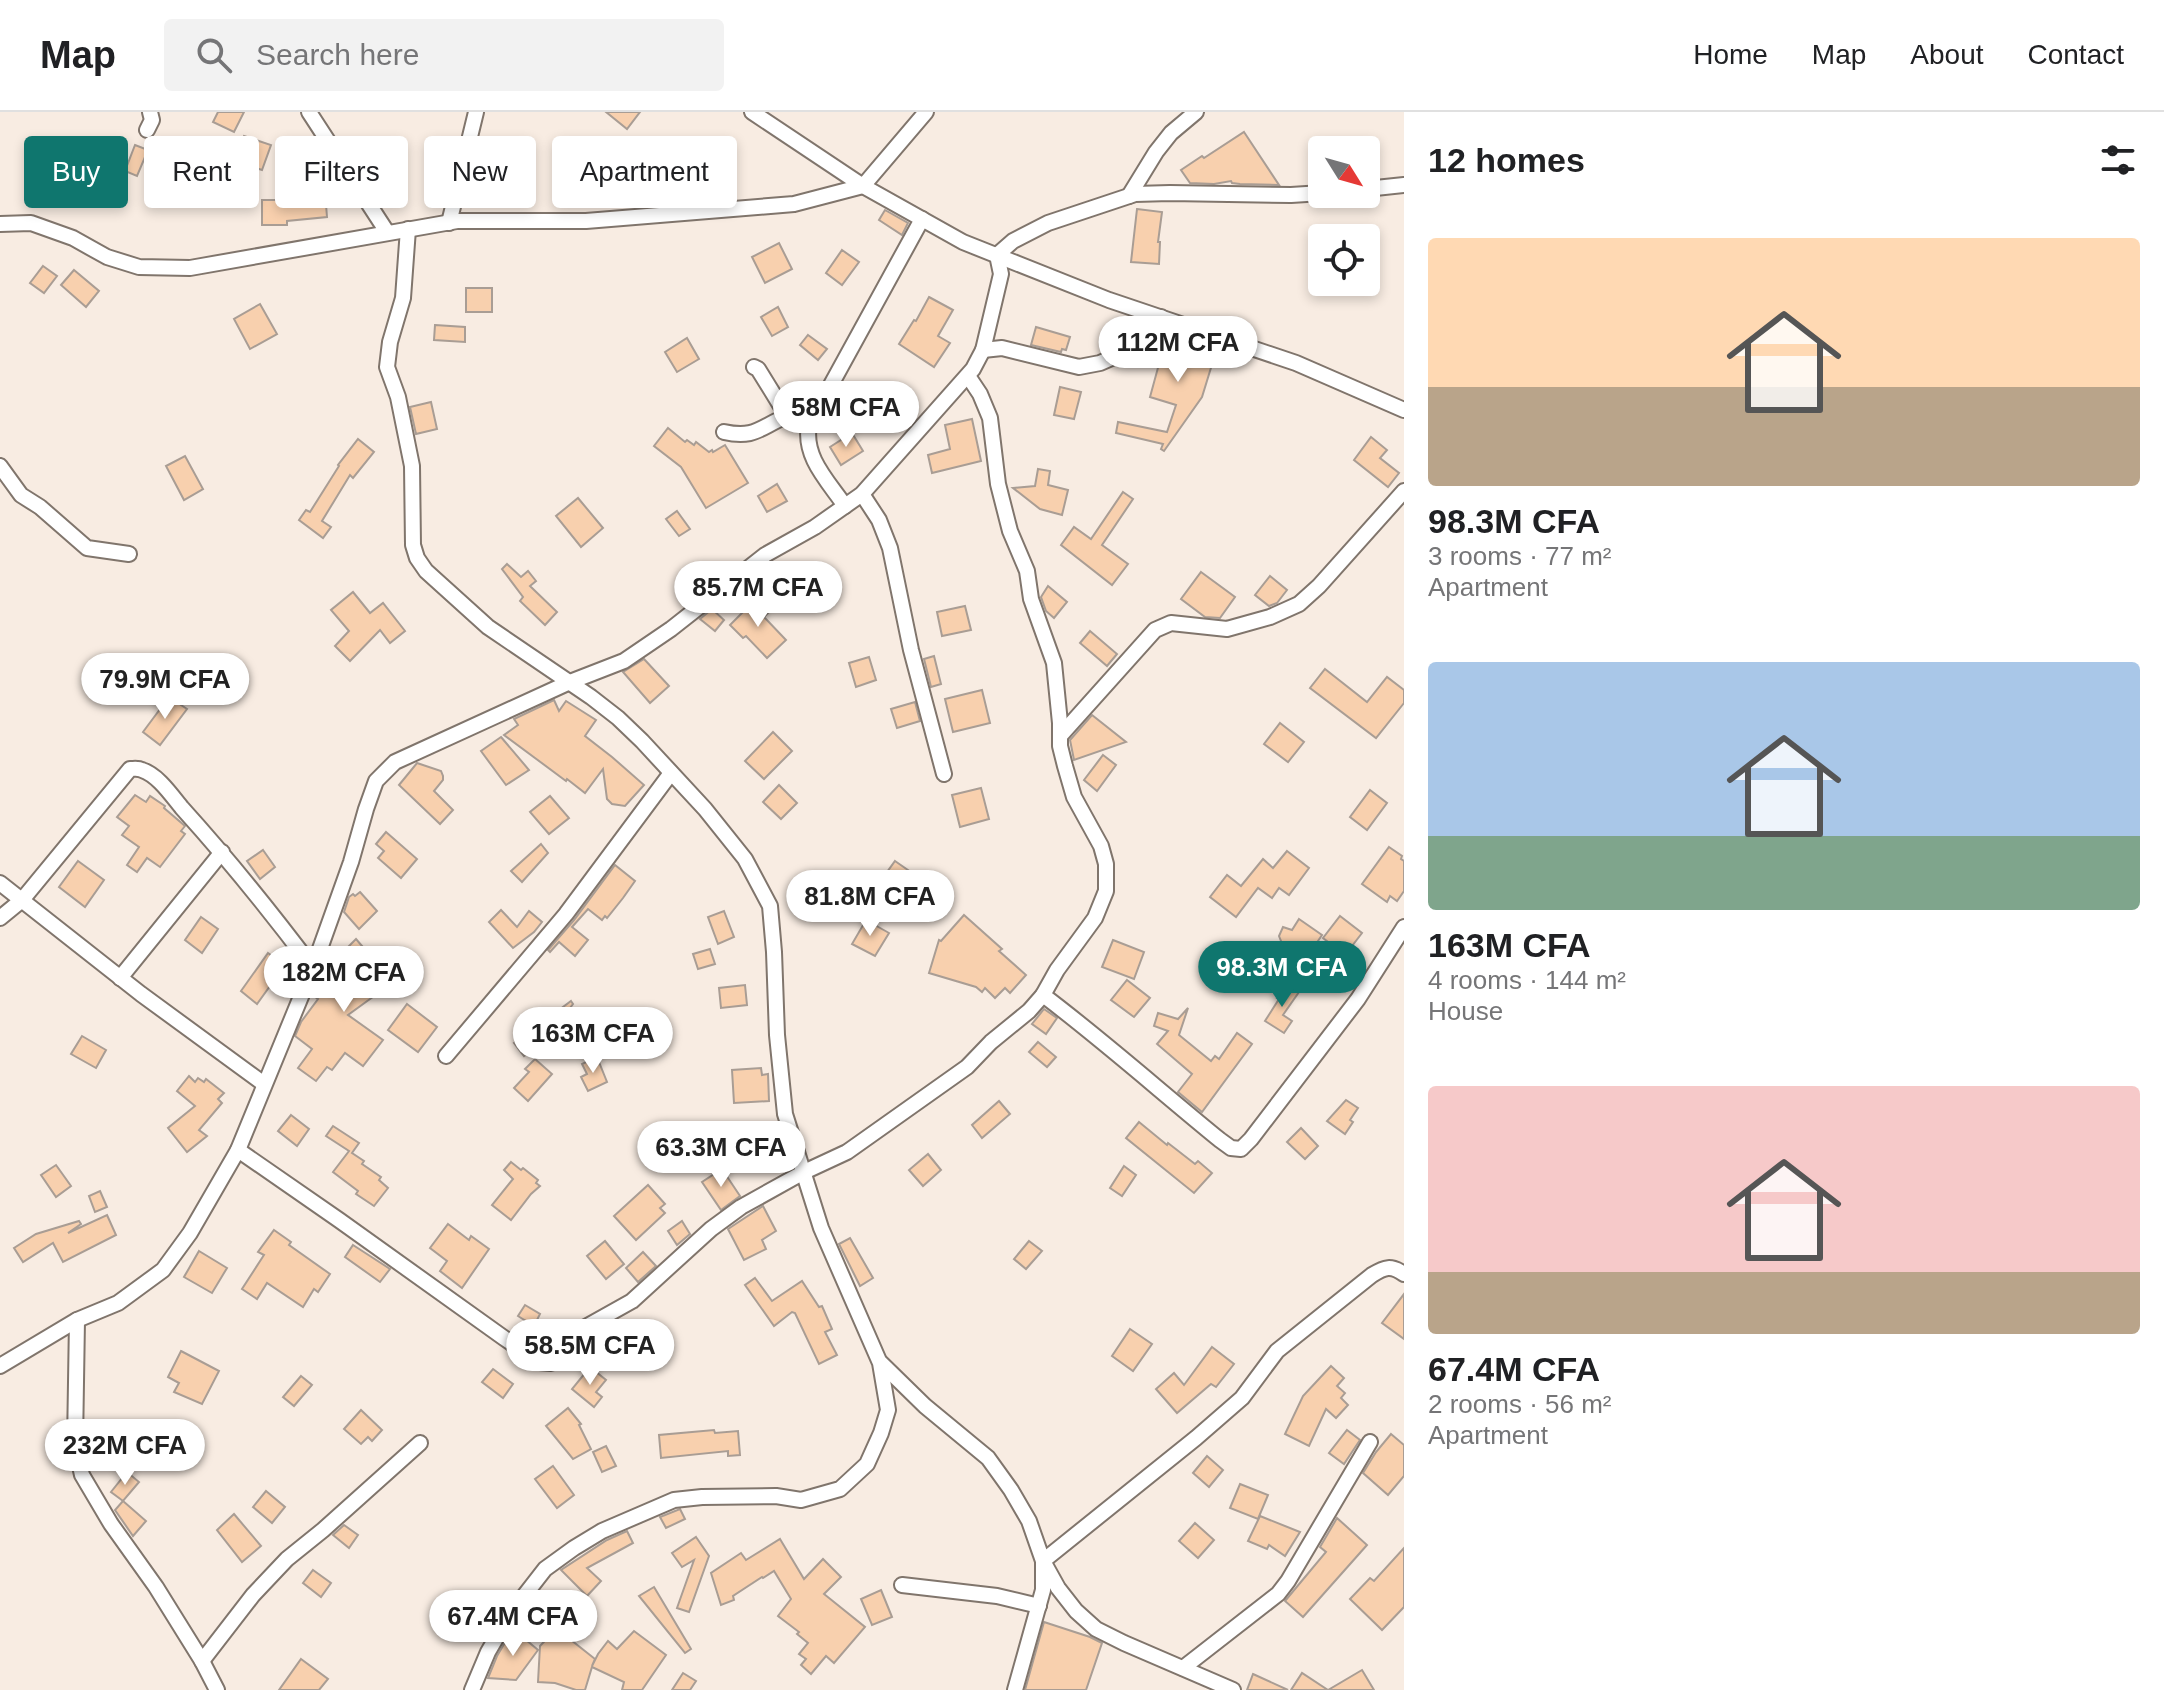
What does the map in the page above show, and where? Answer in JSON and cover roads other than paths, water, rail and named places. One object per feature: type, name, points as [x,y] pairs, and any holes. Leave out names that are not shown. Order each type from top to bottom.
[{"type":"street","points":[[147,130],[152,120],[150,112]]},
{"type":"street","points":[[309,112],[387,232]]},
{"type":"street","points":[[449,223],[476,112]]},
{"type":"street","points":[[752,112],[863,186],[963,242],[1109,300],[1296,363],[1404,410]]},
{"type":"street","points":[[0,224],[31,223],[73,238],[107,257],[139,267],[190,268],[449,223],[586,221],[794,204],[863,186],[926,112]]},
{"type":"street","points":[[1129,196],[1171,133],[1196,112]]},
{"type":"street","points":[[1380,188],[1404,185]]},
{"type":"street","points":[[997,255],[1013,241],[1048,223],[1129,196],[1170,193],[1308,194]]},
{"type":"street","points":[[845,506],[810,454],[807,437],[810,423],[922,219]]},
{"type":"street","points":[[408,229],[403,298],[390,342],[387,367],[398,397],[412,466],[413,545],[417,558],[426,571],[488,627],[618,718],[705,809],[745,859],[770,906],[780,1082],[785,1114],[821,1228],[880,1363],[888,1410],[867,1464],[840,1489],[801,1500],[776,1496],[674,1500],[602,1531],[574,1548],[545,1569],[510,1614],[488,1652],[472,1690]]},
{"type":"street","points":[[0,1366],[77,1320],[118,1303],[163,1270],[190,1233],[238,1150],[313,968],[376,781],[395,762],[570,682],[624,661],[671,629],[765,555],[815,527],[862,494],[968,376],[983,350],[1001,274],[997,255]]},
{"type":"street","points":[[983,350],[1002,348],[1079,367],[1100,363],[1125,352],[1161,317]]},
{"type":"street","points":[[754,367],[787,416]]},
{"type":"street","points":[[238,1150],[539,1362],[551,1363],[582,1329],[632,1301],[711,1229],[741,1207],[847,1152],[967,1067],[991,1042],[1029,1011],[1095,918],[1106,891],[1106,864],[1101,846],[1074,797],[1065,766],[1060,746],[1054,663],[1031,599],[1027,571],[1010,531],[998,484],[990,418],[968,376]]},
{"type":"street","points":[[724,432],[741,436],[753,434],[787,416],[810,423]]},
{"type":"street","points":[[0,466],[21,495],[40,507],[87,548],[129,554]]},
{"type":"street","points":[[1060,736],[1155,630],[1171,623],[1227,629],[1270,617],[1299,604],[1404,491]]},
{"type":"street","points":[[862,494],[879,520],[890,548],[911,650],[944,774]]},
{"type":"street","points":[[0,918],[22,900],[130,769],[140,768],[151,775],[222,852],[313,968]]},
{"type":"street","points":[[446,1056],[566,914],[671,773]]},
{"type":"street","points":[[120,978],[222,852]]},
{"type":"street","points":[[0,883],[120,978],[264,1084]]},
{"type":"street","points":[[1043,995],[1095,1034],[1220,1140],[1231,1148],[1241,1149],[1358,999],[1404,927]]},
{"type":"street","points":[[1043,1561],[1242,1398],[1277,1351],[1384,1268],[1395,1268],[1404,1274]]},
{"type":"street","points":[[77,1320],[75,1444],[82,1475],[111,1524],[156,1587],[217,1690]]},
{"type":"street","points":[[880,1363],[925,1406],[988,1458],[1029,1521],[1043,1561],[1058,1588],[1076,1611],[1096,1629],[1233,1690]]},
{"type":"street","points":[[1183,1668],[1278,1594],[1370,1442]]},
{"type":"street","points":[[202,1661],[253,1595],[287,1559],[420,1443]]},
{"type":"street","points":[[1015,1690],[1043,1590],[1043,1561]]},
{"type":"street","points":[[902,1585],[997,1596],[1039,1606]]}]
